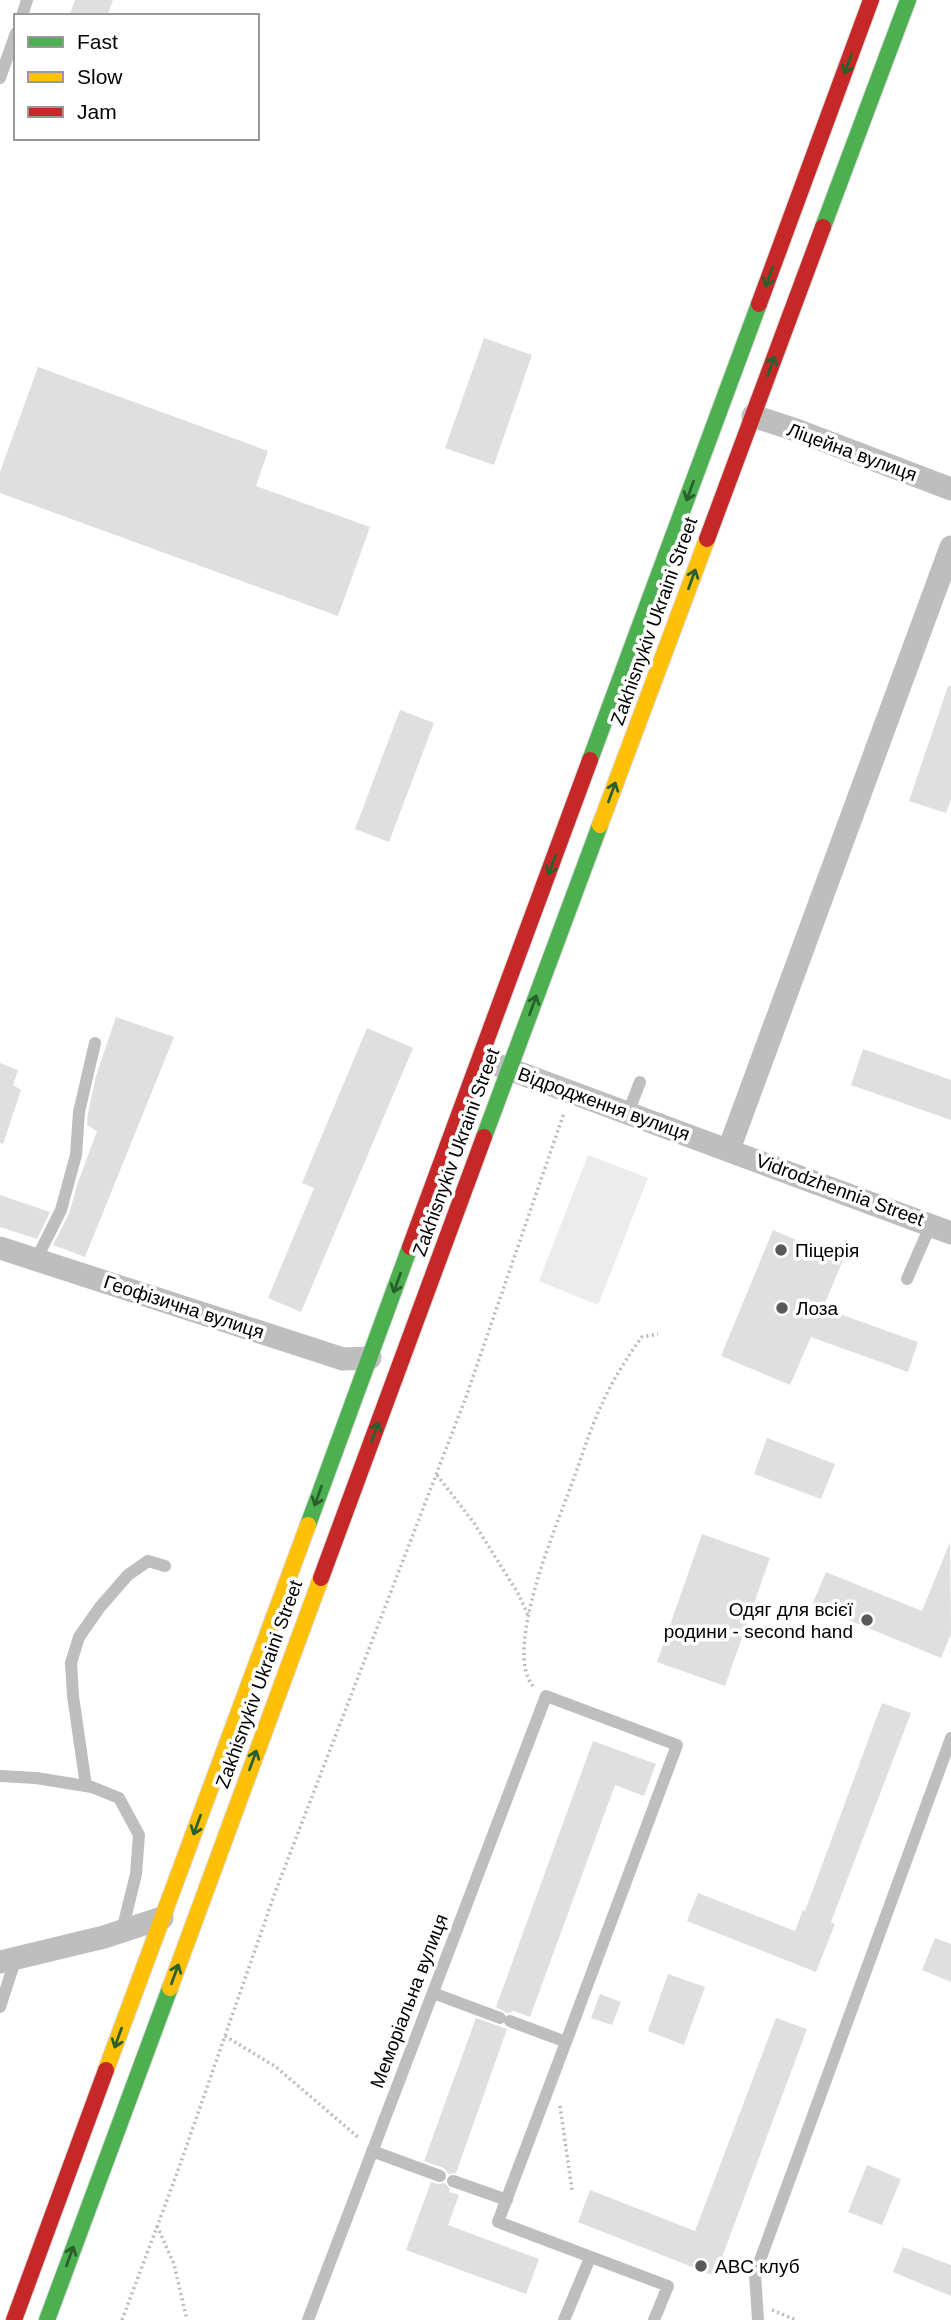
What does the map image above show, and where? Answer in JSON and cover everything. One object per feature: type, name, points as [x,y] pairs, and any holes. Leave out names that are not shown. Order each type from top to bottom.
[{"type":"highway","name":"Zakhisnykiv Ukraini Street","points":[[14,2320],[872,0]]},
{"type":"highway","name":"Zakhisnykiv Ukraini Street","points":[[47,2320],[509,1069],[908,0]]},
{"type":"street","name":"Ліцейна вулиця","points":[[753,416],[951,489]]},
{"type":"street","points":[[729,1149],[951,547]]},
{"type":"street","name":"Відродження вулиця","points":[[480,1058],[729,1149]]},
{"type":"street","name":"Vidrodzhennia Street","points":[[729,1149],[941,1228]]},
{"type":"street","name":"Геофізична вулиця","points":[[0,1248],[343,1359],[370,1358]]},
{"type":"street","points":[[8,1960],[162,1919]]},
{"type":"lane","points":[[0,78],[14,39]]},
{"type":"lane","points":[[36,1259],[64,1199],[76,1155],[79,1112],[95,1043]]},
{"type":"lane","points":[[628,1113],[640,1082]]},
{"type":"lane","points":[[907,1279],[941,1228]]},
{"type":"lane","points":[[86,1786],[71,1663],[79,1637],[128,1575],[148,1561],[165,1566]]},
{"type":"lane","points":[[546,1696],[677,1745],[498,2222],[668,2286],[654,2320]]},
{"type":"lane","name":"Меморіальна вулиця","points":[[308,2320],[546,1696]]},
{"type":"lane","points":[[758,2320],[755,2274],[951,1738]]},
{"type":"lane","points":[[0,1776],[36,1778],[86,1786],[119,1798],[139,1835],[136,1874],[122,1931]]},
{"type":"lane","points":[[0,2007],[8,1960]]},
{"type":"lane","points":[[433,1993],[566,2042]]},
{"type":"lane","points":[[373,2151],[507,2200]]},
{"type":"lane","points":[[564,2320],[590,2258]]},
{"type":"path","points":[[122,2320],[276,1890],[466,1398],[571,1092]]},
{"type":"path","points":[[546,1696],[531,1684],[524,1670],[528,1617],[545,1554],[600,1407],[630,1352],[642,1337],[658,1335]]},
{"type":"path","points":[[436,1475],[446,1483],[474,1523],[519,1595],[528,1617]]},
{"type":"path","points":[[225,2036],[276,2067],[373,2151]]},
{"type":"path","points":[[555,2070],[572,2190]]},
{"type":"path","points":[[157,2226],[174,2264],[187,2320]]},
{"type":"path","points":[[757,2304],[796,2320]]},
{"type":"shaded area","points":[[588,1155],[648,1178],[598,1305],[539,1281]]},
{"type":"building","points":[[75,0],[113,0],[108,14],[70,14]]},
{"type":"building","points":[[484,338],[532,355],[494,465],[445,448]]},
{"type":"building","points":[[38,367],[268,451],[256,486],[370,527],[338,616],[0,493],[0,472]]},
{"type":"building","points":[[948,686],[951,686],[951,799],[946,813],[909,801]]},
{"type":"building","points":[[400,710],[434,723],[389,842],[355,829]]},
{"type":"building","points":[[116,1017],[174,1037],[85,1257],[53,1245],[69,1214],[97,1131],[87,1125],[88,1113],[96,1076]]},
{"type":"building","points":[[367,1028],[413,1048],[301,1312],[268,1298],[314,1188],[302,1183]]},
{"type":"building","points":[[863,1049],[951,1080],[951,1120],[851,1085]]},
{"type":"building","points":[[0,1063],[18,1070],[13,1085],[21,1090],[3,1144],[0,1143]]},
{"type":"building","points":[[0,1195],[50,1212],[37,1239],[0,1227]]},
{"type":"building","name":"Лоза","points":[[773,1230],[843,1260],[823,1308],[918,1342],[908,1372],[811,1337],[790,1385],[721,1356]]},
{"type":"building","points":[[767,1438],[835,1464],[821,1499],[754,1474]]},
{"type":"building","points":[[702,1534],[770,1558],[725,1686],[657,1662]]},
{"type":"building","points":[[950,1542],[951,1634],[941,1658],[812,1605],[826,1572],[922,1611]]},
{"type":"building","points":[[882,1703],[911,1713],[831,1922],[835,1924],[816,1972],[687,1921],[698,1893],[795,1931],[803,1910],[805,1911]]},
{"type":"building","points":[[593,1741],[656,1764],[644,1796],[615,1785],[530,2017],[514,2011],[507,2013],[496,2007]]},
{"type":"building","points":[[935,1938],[951,1944],[951,1982],[922,1970]]},
{"type":"building","points":[[668,1974],[705,1987],[684,2045],[648,2031]]},
{"type":"building","points":[[600,1994],[621,2002],[612,2025],[591,2018]]},
{"type":"building","points":[[476,2018],[507,2029],[456,2173],[448,2174],[444,2168],[424,2161]]},
{"type":"building","points":[[776,2018],[807,2029],[715,2276],[578,2222],[590,2190],[695,2231]]},
{"type":"building","points":[[867,2165],[901,2179],[882,2225],[848,2212]]},
{"type":"building","points":[[431,2182],[445,2183],[450,2189],[449,2192],[459,2195],[448,2225],[539,2259],[526,2294],[406,2250]]},
{"type":"building","points":[[903,2247],[951,2265],[951,2296],[893,2272]]},
{"type":"traffic: fast","points":[[823,227],[908,0]]},
{"type":"traffic: fast","points":[[590,760],[759,304]]},
{"type":"traffic: fast","points":[[484,1137],[600,825]]},
{"type":"traffic: fast","points":[[308,1525],[410,1247]]},
{"type":"traffic: fast","points":[[47,2320],[170,1988]]},
{"type":"traffic: slow","points":[[600,825],[707,539]]},
{"type":"traffic: slow","points":[[106,2070],[308,1525]]},
{"type":"traffic: slow","points":[[170,1988],[321,1578]]},
{"type":"traffic: jam","points":[[759,304],[871,0]]},
{"type":"traffic: jam","points":[[707,539],[823,227]]},
{"type":"traffic: jam","points":[[410,1247],[590,760]]},
{"type":"traffic: jam","points":[[321,1578],[484,1137]]},
{"type":"traffic: jam","points":[[14,2320],[106,2070]]},
{"type":"place","name":"Піцерія","points":[[781,1250]]},
{"type":"place","name":"Лоза","points":[[782,1308]]},
{"type":"place","name":"Одяг для всієї родини - second hand","points":[[867,1620]]},
{"type":"place","name":"ABC клуб","points":[[701,2266]]}]
